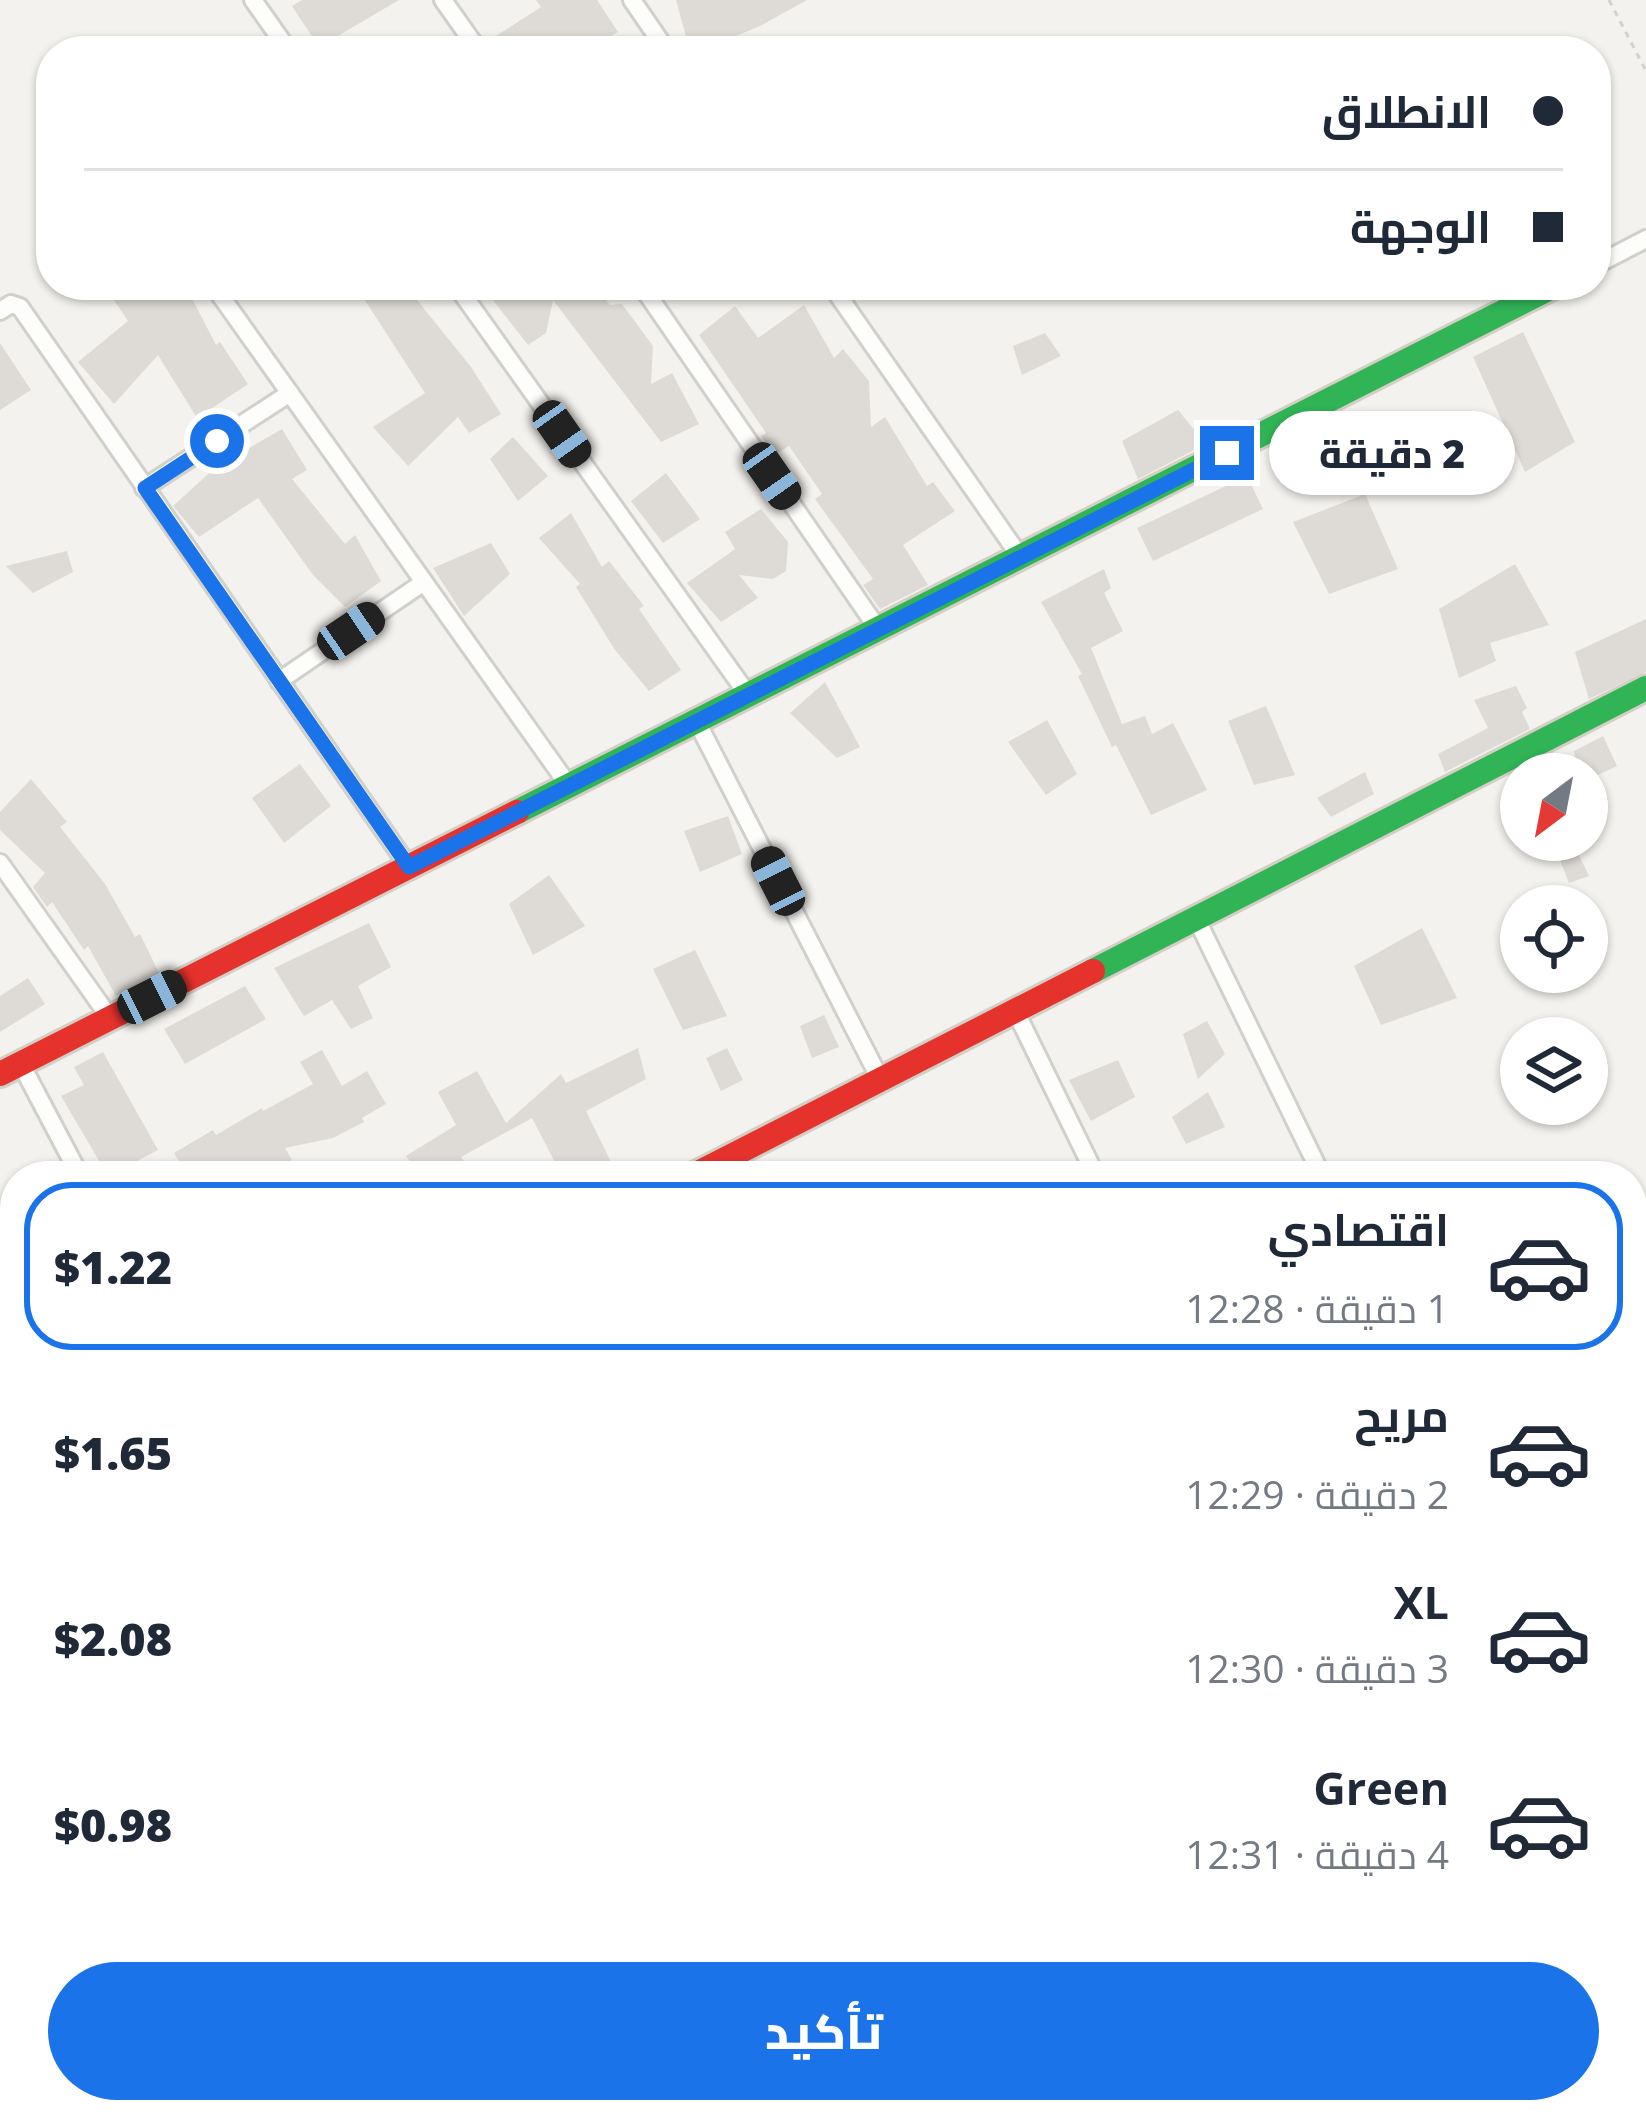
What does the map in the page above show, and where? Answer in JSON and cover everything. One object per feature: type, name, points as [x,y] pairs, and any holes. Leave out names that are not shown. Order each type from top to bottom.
[{"type":"street","points":[[253,0],[278,36]]},
{"type":"street","points":[[443,0],[468,36]]},
{"type":"street","points":[[632,0],[657,36]]},
{"type":"street","points":[[1611,257],[1646,239]]},
{"type":"street","points":[[224,300],[569,786]]},
{"type":"street","points":[[467,300],[748,695]]},
{"type":"street","points":[[651,300],[878,628]]},
{"type":"street","points":[[841,300],[1021,558]]},
{"type":"street","points":[[70,1161],[10,1069],[1527,300]]},
{"type":"street","points":[[0,311],[11,304],[20,308],[409,867]]},
{"type":"street","points":[[145,488],[290,394]]},
{"type":"street","points":[[279,680],[424,582]]},
{"type":"street","points":[[721,1161],[1646,688]]},
{"type":"street","points":[[697,722],[880,1079]]},
{"type":"street","points":[[0,863],[110,1018]]},
{"type":"street","points":[[1196,918],[1315,1161]]},
{"type":"street","points":[[1015,1010],[1089,1161]]},
{"type":"path","points":[[1609,0],[1646,71]]},
{"type":"building","points":[[302,0],[399,0],[338,36],[312,36],[292,6]]},
{"type":"building","points":[[536,0],[597,0],[618,32],[611,36],[496,36],[541,7]]},
{"type":"building","points":[[676,0],[807,0],[736,36],[686,36]]},
{"type":"building","points":[[114,300],[193,300],[216,345],[220,342],[248,384],[197,418],[158,355],[114,404],[78,362],[128,321]]},
{"type":"building","points":[[365,300],[417,300],[471,367],[501,414],[469,433],[458,417],[408,466],[373,427],[425,393]]},
{"type":"building","points":[[493,300],[553,300],[546,333],[528,345]]},
{"type":"building","points":[[553,300],[622,304],[653,346],[651,384],[672,373],[699,424],[661,442]]},
{"type":"building","points":[[804,305],[834,358],[843,349],[869,381],[871,427],[885,417],[927,486],[933,482],[955,511],[903,545],[928,585],[880,609],[863,585],[873,579],[815,499],[822,494],[789,446],[774,455],[761,436],[766,433],[699,335],[735,306],[758,338]]},
{"type":"building","points":[[1523,332],[1575,442],[1525,472],[1473,357]]},
{"type":"building","points":[[1045,333],[1061,356],[1022,375],[1013,346]]},
{"type":"building","points":[[0,343],[31,390],[0,410]]},
{"type":"building","points":[[1178,410],[1206,444],[1138,479],[1122,441]]},
{"type":"building","points":[[282,429],[307,470],[292,479],[345,544],[355,535],[381,581],[345,607],[313,575],[258,498],[199,537],[173,506],[216,467]]},
{"type":"building","points":[[513,437],[548,476],[518,501],[490,459]]},
{"type":"building","points":[[666,473],[700,519],[663,543],[631,501]]},
{"type":"building","points":[[1247,476],[1263,509],[1153,561],[1137,528]]},
{"type":"building","points":[[1365,494],[1398,569],[1329,594],[1293,522]]},
{"type":"building","points":[[761,509],[788,542],[786,571],[773,579],[739,575],[758,598],[721,622],[687,583],[735,549],[725,532]]},
{"type":"building","points":[[571,513],[602,567],[609,561],[644,606],[639,609],[681,670],[649,691],[615,650],[576,587],[580,584],[539,538]]},
{"type":"building","points":[[491,543],[510,574],[464,616],[433,568]]},
{"type":"building","points":[[67,551],[73,572],[33,593],[6,566]]},
{"type":"building","points":[[1515,564],[1549,625],[1490,643],[1496,661],[1459,678],[1439,609]]},
{"type":"building","points":[[1104,569],[1111,588],[1104,593],[1123,631],[1091,648],[1122,724],[1145,716],[1152,734],[1173,723],[1207,790],[1151,815],[1041,602]]},
{"type":"building","points":[[1646,619],[1646,672],[1589,699],[1575,652]]},
{"type":"building","points":[[825,682],[860,747],[837,758],[790,713]]},
{"type":"building","points":[[1516,686],[1527,708],[1522,712],[1530,729],[1445,772],[1438,754],[1488,728],[1474,700]]},
{"type":"building","points":[[1266,706],[1295,775],[1254,785],[1228,721]]},
{"type":"building","points":[[1047,720],[1077,774],[1046,795],[1008,742]]},
{"type":"building","points":[[1603,736],[1617,766],[1608,770],[1608,753],[1574,751]]},
{"type":"building","points":[[300,764],[331,806],[284,843],[252,798]]},
{"type":"building","points":[[1365,772],[1374,794],[1331,817],[1317,798]]},
{"type":"building","points":[[31,779],[67,822],[60,827],[105,884],[135,937],[140,934],[159,973],[116,996],[88,946],[84,950],[52,902],[47,907],[33,887],[45,873],[0,830],[0,812]]},
{"type":"building","points":[[728,816],[742,854],[700,872],[684,831]]},
{"type":"building","points":[[1560,861],[1582,861],[1589,876],[1569,883]]},
{"type":"building","points":[[549,875],[585,926],[533,955],[509,904]]},
{"type":"building","points":[[369,923],[391,967],[358,986],[373,1018],[351,1029],[332,1000],[304,1016],[274,968]]},
{"type":"building","points":[[1422,928],[1457,998],[1381,1025],[1354,966]]},
{"type":"building","points":[[695,950],[727,1016],[683,1030],[653,969]]},
{"type":"building","points":[[28,978],[45,1004],[0,1032],[0,996]]},
{"type":"building","points":[[245,986],[266,1019],[185,1064],[164,1029]]},
{"type":"building","points":[[824,1015],[839,1047],[812,1058],[800,1026]]},
{"type":"building","points":[[1207,1021],[1225,1054],[1198,1079],[1183,1034]]},
{"type":"building","points":[[638,1048],[646,1079],[586,1111],[611,1161],[554,1161],[532,1118],[461,1157],[464,1161],[409,1161],[406,1156],[456,1125],[438,1092],[477,1071],[506,1123],[561,1074],[566,1083]]},
{"type":"building","points":[[727,1048],[743,1080],[721,1091],[706,1058]]},
{"type":"building","points":[[322,1050],[342,1086],[367,1071],[386,1104],[333,1138],[285,1148],[290,1161],[179,1161],[174,1153],[213,1130],[216,1135],[313,1084],[300,1062]]},
{"type":"building","points":[[103,1052],[158,1150],[137,1161],[99,1161],[61,1096],[84,1085],[74,1067]]},
{"type":"building","points":[[1118,1060],[1135,1097],[1091,1121],[1069,1080]]},
{"type":"building","points":[[1208,1092],[1225,1127],[1186,1144],[1172,1117]]},
{"type":"traffic: fast","points":[[517,812],[1526,300]]},
{"type":"traffic: fast","points":[[1093,971],[1646,688]]},
{"type":"traffic: jam","points":[[0,1074],[517,812]]},
{"type":"traffic: jam","points":[[721,1161],[1093,971]]},
{"type":"route","points":[[217,441],[145,488],[409,867],[1227,453]]}]
